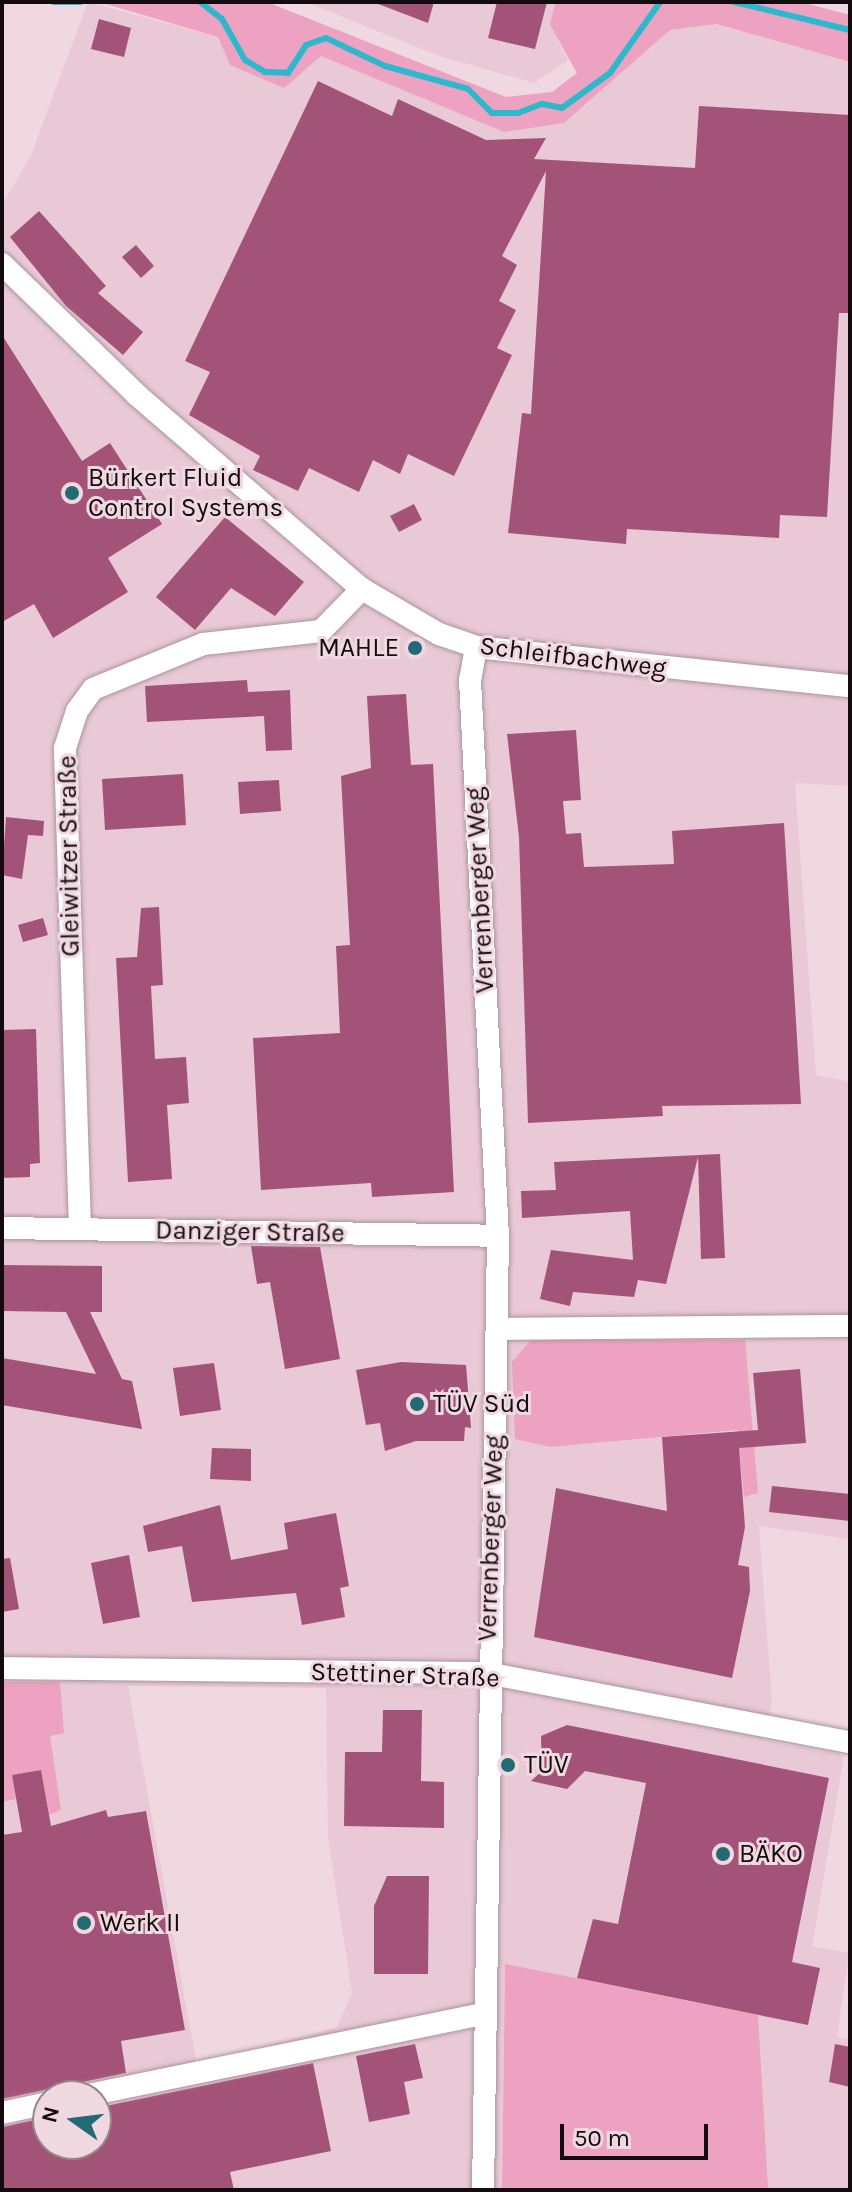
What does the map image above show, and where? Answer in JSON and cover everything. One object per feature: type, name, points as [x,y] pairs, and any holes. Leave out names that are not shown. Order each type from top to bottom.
[{"type":"street","name":"Schleifbachweg","points":[[2,264],[137,395],[362,589],[476,647],[850,686]]},
{"type":"street","name":"Gleiwitzer Straße","points":[[80,1229],[65,748],[77,711],[93,689],[203,644],[321,631],[362,589]]},
{"type":"street","name":"Verrenberger Weg","points":[[476,647],[470,680],[498,1236],[487,1673],[483,2190]]},
{"type":"street","name":"Danziger Straße","points":[[2,1228],[498,1236]]},
{"type":"street","points":[[498,1329],[850,1326]]},
{"type":"street","name":"Stettiner Straße","points":[[2,1668],[487,1673],[850,1742]]},
{"type":"street","points":[[112,2090],[483,2014]]},
{"type":"street","points":[[2,2113],[32,2106]]},
{"type":"shaded area","points":[[88,2],[218,37],[230,65],[321,56],[504,132],[564,123],[670,30],[717,24],[850,62],[850,786],[795,783],[816,1075],[850,1082],[850,1539],[759,1526],[772,1700],[764,1740],[844,1755],[812,1946],[849,1953],[837,2037],[850,2040],[850,2190],[765,2190],[505,1964],[502,2190],[2,2190],[2,205],[31,155]],"holes":[[[744,1340],[757,1494],[744,1496],[738,1430],[550,1447],[515,1439]],[[128,1686],[326,1688],[328,1838],[352,1993],[337,2027],[197,2066]]]},
{"type":"shaded area","points":[[99,2],[267,2],[506,97],[552,92],[577,73],[550,25],[555,2],[801,2],[850,15],[850,62],[717,24],[670,30],[564,123],[504,132],[321,56],[284,88],[230,65],[218,37]]},
{"type":"shaded area","points":[[306,2],[555,2],[550,25],[568,60],[534,83],[439,56]]},
{"type":"shaded area","points":[[531,1340],[745,1340],[758,1493],[744,1497],[737,1430],[550,1447],[515,1439],[512,1362]]},
{"type":"shaded area","points":[[2,1682],[60,1682],[64,1733],[50,1736],[61,1810],[49,1815],[41,1770],[12,1775],[16,1799],[2,1802]]},
{"type":"shaded area","points":[[505,1964],[758,2015],[768,2188],[502,2190]]},
{"type":"building","points":[[373,2],[434,2],[428,23]]},
{"type":"building","points":[[497,2],[547,2],[535,49],[488,38]]},
{"type":"building","points":[[99,19],[131,28],[124,57],[91,49]]},
{"type":"building","points":[[318,81],[392,116],[398,99],[486,140],[546,138],[534,159],[695,168],[699,106],[850,115],[850,313],[839,313],[827,517],[780,515],[779,538],[627,529],[626,544],[508,533],[522,413],[531,414],[546,171],[502,256],[517,265],[499,301],[516,310],[497,348],[512,355],[454,476],[408,454],[400,474],[373,460],[359,492],[309,468],[298,491],[253,470],[260,456],[189,415],[210,372],[185,361]]},
{"type":"building","points":[[39,211],[106,286],[98,293],[143,332],[123,355],[66,306],[10,237]]},
{"type":"building","points":[[136,245],[154,266],[141,278],[122,257]]},
{"type":"building","name":"Bürkert Fluid Control Systems","points":[[2,335],[82,461],[110,443],[162,524],[108,558],[128,592],[53,638],[34,604],[2,622]]},
{"type":"building","points":[[414,504],[422,520],[399,532],[390,516]]},
{"type":"building","points":[[225,517],[304,582],[275,616],[231,588],[195,630],[156,597]]},
{"type":"building","points":[[247,680],[248,692],[290,690],[292,750],[266,751],[264,716],[147,722],[145,686]]},
{"type":"building","points":[[406,694],[411,765],[433,764],[454,1192],[372,1197],[371,1183],[261,1190],[253,1038],[340,1033],[336,946],[350,945],[341,776],[371,768],[367,696]]},
{"type":"building","points":[[576,730],[581,800],[563,801],[566,834],[581,833],[584,867],[674,864],[672,831],[784,823],[801,1104],[662,1106],[663,1116],[528,1123],[519,837],[507,734]]},
{"type":"building","points":[[183,774],[186,825],[105,830],[102,779]]},
{"type":"building","points":[[279,780],[281,811],[240,814],[238,782]]},
{"type":"building","points":[[6,817],[44,821],[43,836],[28,835],[22,879],[2,875]]},
{"type":"building","points":[[159,907],[163,985],[151,986],[155,1059],[186,1057],[189,1103],[167,1105],[172,1179],[128,1182],[116,958],[137,957],[141,908]]},
{"type":"building","points":[[43,918],[48,935],[23,942],[18,925]]},
{"type":"building","points":[[36,1029],[40,1163],[30,1164],[30,1177],[2,1178],[2,1030]]},
{"type":"building","points":[[720,1154],[725,1258],[701,1259],[698,1157],[666,1284],[638,1280],[634,1297],[573,1292],[570,1306],[540,1299],[551,1250],[633,1260],[630,1211],[522,1218],[521,1191],[556,1190],[554,1162]]},
{"type":"building","points":[[251,1246],[320,1247],[340,1359],[285,1369],[270,1282],[257,1284]]},
{"type":"building","points":[[2,1265],[102,1266],[102,1312],[90,1312],[122,1379],[132,1381],[142,1429],[2,1405],[2,1358],[96,1374],[66,1312],[2,1311]]},
{"type":"building","name":"TÜV Süd","points":[[401,1362],[466,1365],[471,1428],[465,1427],[464,1441],[416,1441],[385,1451],[380,1423],[366,1425],[356,1370]]},
{"type":"building","points":[[214,1363],[221,1410],[180,1416],[173,1368]]},
{"type":"building","points":[[800,1369],[806,1443],[739,1448],[745,1527],[738,1565],[749,1567],[750,1591],[732,1678],[534,1637],[556,1488],[667,1511],[662,1437],[758,1430],[753,1373]]},
{"type":"building","points":[[212,1448],[251,1449],[251,1481],[210,1479]]},
{"type":"building","points":[[772,1486],[850,1494],[850,1521],[769,1512]]},
{"type":"building","points":[[220,1505],[231,1560],[288,1549],[284,1523],[336,1513],[349,1586],[340,1588],[345,1617],[302,1625],[296,1593],[192,1602],[182,1546],[148,1552],[143,1526]]},
{"type":"building","points":[[129,1555],[140,1617],[103,1624],[91,1563]]},
{"type":"building","points":[[10,1558],[19,1609],[2,1612],[2,1559]]},
{"type":"building","points":[[383,1710],[422,1710],[421,1781],[444,1782],[444,1828],[344,1826],[345,1752],[382,1752]]},
{"type":"building","name":"BÄKO","points":[[567,1725],[829,1778],[792,1962],[820,1968],[808,2025],[577,1978],[593,1919],[618,1924],[646,1783],[585,1771],[567,1789],[531,1781],[542,1771],[541,1736]]},
{"type":"building","name":"Werk II","points":[[41,1770],[51,1826],[106,1810],[108,1817],[146,1811],[185,2030],[121,2041],[126,2073],[93,2080],[32,2080],[32,2093],[2,2099],[2,1835],[22,1832],[12,1775]]},
{"type":"building","points":[[387,1876],[429,1876],[428,1974],[374,1974],[374,1906]]},
{"type":"building","points":[[415,2044],[423,2078],[404,2082],[410,2114],[369,2122],[356,2056]]},
{"type":"building","points":[[835,2044],[850,2047],[850,2087],[829,2082]]},
{"type":"building","points":[[313,2063],[331,2151],[230,2172],[234,2190],[2,2190],[2,2127],[32,2120],[32,2160],[112,2160],[112,2105]]},
{"type":"waterway","points":[[54,2],[80,2]]},
{"type":"waterway","points":[[200,2],[222,19],[245,60],[265,72],[288,73],[306,45],[326,38],[385,66],[468,89],[492,113],[518,113],[542,104],[562,108],[610,73],[660,2]]},
{"type":"waterway","points":[[734,2],[850,30]]},
{"type":"place","name":"Bürkert Fluid Control Systems","points":[[72,493]]},
{"type":"place","name":"MAHLE","points":[[415,648]]},
{"type":"place","name":"TÜV Süd","points":[[417,1404]]},
{"type":"place","name":"TÜV","points":[[508,1765]]},
{"type":"place","name":"BÄKO","points":[[723,1854]]},
{"type":"place","name":"Werk II","points":[[84,1923]]}]
